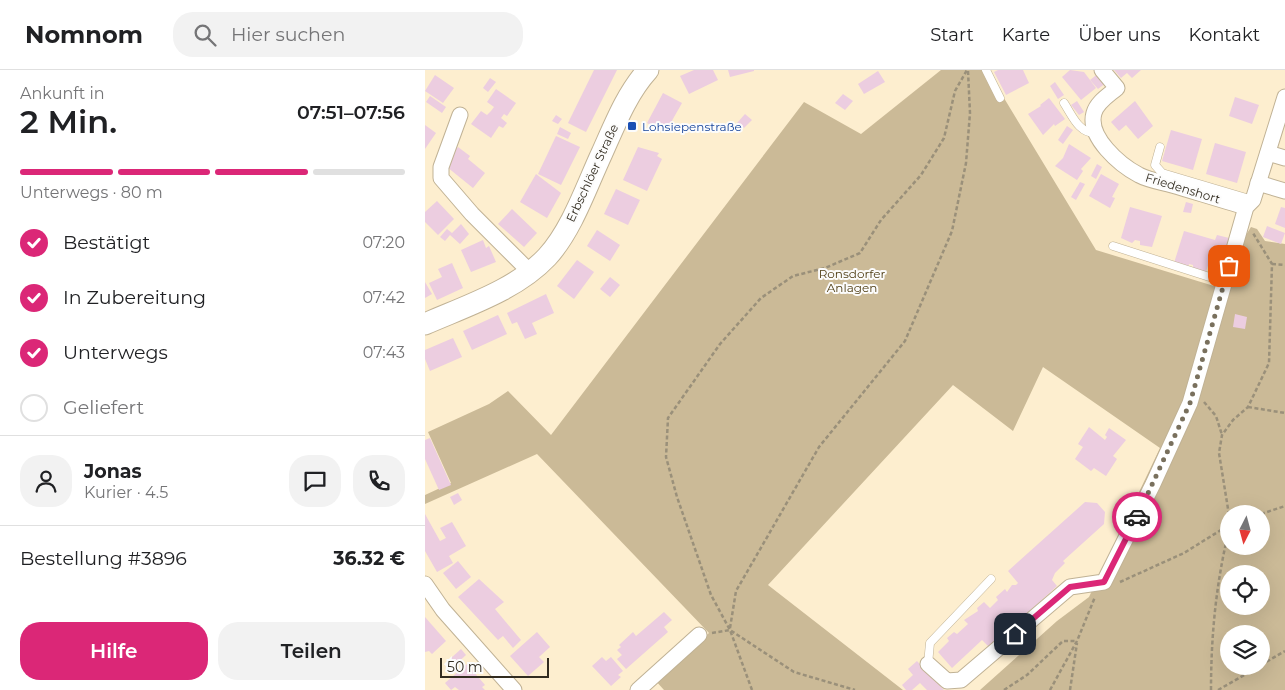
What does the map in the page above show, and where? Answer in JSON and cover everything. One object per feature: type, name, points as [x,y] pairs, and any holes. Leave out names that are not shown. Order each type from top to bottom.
[{"type":"street","name":"Erbschlöer Straße","points":[[425,324],[492,294],[530,272],[548,256],[569,223],[631,93],[648,70]]},
{"type":"street","points":[[1096,133],[1093,113],[1098,104],[1117,88],[1102,70]]},
{"type":"street","points":[[928,664],[947,681],[961,680],[1070,587],[1104,582],[1153,484],[1193,394],[1247,208],[1258,183],[1285,97]]},
{"type":"street","points":[[459,116],[441,167],[441,178],[472,214],[530,272]]},
{"type":"street","name":"Friedenshort","points":[[1096,133],[1120,161],[1139,175],[1247,208]]},
{"type":"street","points":[[1268,152],[1285,158]]},
{"type":"street","points":[[1258,183],[1285,191]]},
{"type":"street","points":[[425,584],[443,610],[514,690]]},
{"type":"street","points":[[638,690],[699,635]]},
{"type":"lane","points":[[986,70],[1000,98]]},
{"type":"lane","points":[[1064,103],[1079,126],[1089,134],[1096,133]]},
{"type":"lane","points":[[1160,147],[1155,165],[1162,173],[1247,208]]},
{"type":"lane","points":[[1113,246],[1225,282]]},
{"type":"lane","points":[[928,664],[930,643],[991,579]]},
{"type":"path","points":[[730,630],[736,591],[819,447],[905,342],[952,231],[966,163],[970,114],[967,70]]},
{"type":"path","points":[[752,690],[730,630],[711,595],[677,497],[666,457],[668,418],[720,344],[761,298],[793,276],[825,268],[860,253],[881,220],[921,175],[944,138],[955,91],[967,70]]},
{"type":"path","points":[[1222,435],[1233,420],[1248,407],[1269,362],[1272,264],[1247,208]]},
{"type":"path","points":[[1272,264],[1285,265]]},
{"type":"path","points":[[1193,394],[1204,402],[1217,416],[1222,435],[1219,453],[1227,505]]},
{"type":"path","points":[[1248,407],[1285,413]]},
{"type":"path","points":[[1270,511],[1285,506]]},
{"type":"path","points":[[1050,690],[1077,642],[1093,600],[1104,582],[1120,582],[1184,553],[1220,531]]},
{"type":"path","points":[[1211,690],[1211,646],[1219,572],[1223,555]]},
{"type":"path","points":[[730,630],[793,672],[855,690]]},
{"type":"path","points":[[1004,690],[1027,675],[1063,640],[1077,642]]},
{"type":"path","points":[[1070,690],[1077,642]]},
{"type":"path","points":[[1270,660],[1285,651]]},
{"type":"path","points":[[1218,690],[1244,675]]},
{"type":"green space","name":"Ronsdorfer Anlagen","points":[[941,70],[987,70],[1096,250],[1214,286],[1251,227],[1257,229],[1265,241],[1285,244],[1285,690],[980,690],[1057,621],[1089,597],[1160,448],[1043,367],[1013,431],[953,385],[768,585],[903,690],[664,690],[655,680],[709,633],[537,454],[425,504],[425,495],[451,483],[428,432],[489,404],[508,391],[551,435],[804,102],[861,134]]},
{"type":"building","points":[[594,70],[617,70],[586,132],[568,123]]},
{"type":"building","points":[[694,70],[713,70],[718,80],[689,94],[680,76]]},
{"type":"building","points":[[728,70],[754,70],[754,71],[730,77]]},
{"type":"building","points":[[998,70],[1023,70],[1029,83],[1006,95],[994,72]]},
{"type":"building","points":[[1070,70],[1084,72],[1096,88],[1081,100],[1062,77]]},
{"type":"building","points":[[1114,70],[1141,70],[1132,78],[1127,73],[1121,78]]},
{"type":"building","points":[[878,71],[885,82],[864,94],[858,84]]},
{"type":"building","points":[[1099,73],[1107,82],[1098,89],[1090,80]]},
{"type":"building","points":[[435,75],[454,88],[443,103],[425,91]]},
{"type":"building","points":[[490,78],[496,82],[488,92],[483,88]]},
{"type":"building","points":[[1055,82],[1064,95],[1058,99],[1050,86]]},
{"type":"building","points":[[496,89],[516,103],[507,116],[504,114],[501,118],[507,123],[503,128],[499,126],[491,138],[471,124],[481,111],[487,115],[494,107],[487,102]]},
{"type":"building","points":[[663,93],[682,103],[665,133],[647,123]]},
{"type":"building","points":[[843,94],[853,101],[845,110],[835,103]]},
{"type":"building","points":[[430,96],[446,107],[442,113],[426,102]]},
{"type":"building","points":[[1235,97],[1259,105],[1252,124],[1229,116]]},
{"type":"building","points":[[1049,98],[1065,119],[1055,126],[1054,124],[1043,135],[1028,114],[1041,106]]},
{"type":"building","points":[[1077,101],[1084,112],[1079,115],[1071,105]]},
{"type":"building","points":[[1135,101],[1153,126],[1138,139],[1126,125],[1119,131],[1111,122]]},
{"type":"building","points":[[745,114],[752,120],[744,128],[737,123]]},
{"type":"building","points":[[556,115],[562,119],[558,124],[552,121]]},
{"type":"building","points":[[425,125],[436,133],[425,149]]},
{"type":"building","points":[[1067,126],[1073,130],[1063,144],[1058,140]]},
{"type":"building","points":[[560,127],[571,133],[568,139],[557,134]]},
{"type":"building","points":[[1171,130],[1202,139],[1193,170],[1162,161]]},
{"type":"building","points":[[556,136],[580,147],[561,185],[538,174]]},
{"type":"building","points":[[1215,143],[1246,152],[1237,183],[1206,174]]},
{"type":"building","points":[[1069,144],[1091,158],[1081,169],[1083,171],[1077,180],[1055,166],[1063,158]]},
{"type":"building","points":[[458,147],[470,156],[468,159],[485,173],[473,188],[447,167],[452,161],[450,157]]},
{"type":"building","points":[[638,147],[659,153],[657,156],[662,159],[647,191],[623,180]]},
{"type":"building","points":[[1097,164],[1102,167],[1096,179],[1091,176]]},
{"type":"building","points":[[536,174],[561,193],[547,218],[520,202]]},
{"type":"building","points":[[1101,174],[1119,184],[1112,197],[1115,198],[1110,208],[1089,196]]},
{"type":"building","points":[[1080,182],[1085,184],[1076,200],[1071,197]]},
{"type":"building","points":[[616,189],[640,200],[628,225],[604,214]]},
{"type":"building","points":[[437,201],[454,219],[438,235],[425,222],[425,212]]},
{"type":"building","points":[[1186,202],[1193,204],[1191,213],[1183,212]]},
{"type":"building","points":[[1130,207],[1162,216],[1152,247],[1140,245],[1140,241],[1135,240],[1132,243],[1121,238]]},
{"type":"building","points":[[1281,207],[1285,208],[1285,228],[1275,224]]},
{"type":"building","points":[[512,209],[537,233],[524,247],[498,224]]},
{"type":"building","points":[[461,224],[469,234],[460,244],[450,235],[445,241],[440,237],[447,229],[452,233]]},
{"type":"building","points":[[1267,226],[1285,233],[1281,244],[1263,237]]},
{"type":"building","points":[[597,230],[620,245],[610,261],[587,246]]},
{"type":"building","points":[[1184,231],[1215,240],[1217,235],[1229,238],[1225,253],[1213,249],[1206,272],[1193,268],[1193,265],[1189,264],[1188,267],[1174,263]]},
{"type":"building","points":[[483,240],[486,248],[489,246],[496,262],[471,272],[461,250]]},
{"type":"building","points":[[577,260],[594,272],[574,299],[557,286]]},
{"type":"building","points":[[452,263],[463,288],[437,300],[429,283],[442,277],[438,269]]},
{"type":"building","points":[[610,277],[620,285],[610,297],[600,289]]},
{"type":"building","points":[[425,282],[432,294],[425,298]]},
{"type":"building","points":[[546,294],[554,313],[532,323],[537,334],[525,339],[517,322],[512,324],[507,313]]},
{"type":"building","points":[[1235,314],[1247,317],[1245,329],[1233,327]]},
{"type":"building","points":[[498,315],[507,334],[472,350],[463,331]]},
{"type":"building","points":[[453,338],[462,357],[430,371],[425,359],[425,350]]},
{"type":"building","points":[[1089,427],[1105,440],[1107,437],[1105,435],[1109,428],[1126,440],[1113,456],[1117,459],[1106,476],[1094,468],[1091,471],[1075,459],[1083,447],[1078,444]]},
{"type":"building","points":[[430,438],[451,485],[439,490],[425,459],[425,440]]},
{"type":"building","points":[[458,493],[462,500],[454,505],[450,497]]},
{"type":"building","points":[[1085,502],[1097,503],[1105,512],[1104,524],[1063,561],[1065,563],[1055,573],[1052,580],[1057,586],[990,648],[982,640],[952,668],[938,652],[949,641],[947,638],[954,632],[957,634],[968,624],[964,620],[978,611],[977,608],[984,602],[990,608],[998,600],[996,597],[1005,589],[1007,592],[1012,585],[1016,585],[1018,583],[1008,571]]},
{"type":"building","points":[[425,514],[440,541],[446,538],[440,528],[452,522],[466,546],[449,556],[453,563],[437,572],[425,551]]},
{"type":"building","points":[[458,561],[471,577],[456,589],[443,573]]},
{"type":"building","points":[[479,579],[504,602],[495,609],[521,640],[513,648],[503,636],[498,640],[458,597]]},
{"type":"building","points":[[664,612],[672,620],[664,627],[668,632],[626,669],[617,659],[622,655],[617,650],[621,647],[619,645],[633,632],[636,636]]},
{"type":"building","points":[[425,617],[446,641],[432,654],[429,651],[425,652]]},
{"type":"building","points":[[537,632],[550,647],[539,657],[544,662],[528,676],[510,656]]},
{"type":"building","points":[[461,649],[466,655],[455,665],[450,659]]},
{"type":"building","points":[[602,657],[606,661],[611,657],[623,671],[618,675],[621,677],[611,686],[592,666]]},
{"type":"building","points":[[917,661],[944,690],[927,690],[920,683],[912,690],[906,690],[902,685],[913,675],[908,669]]},
{"type":"building","points":[[467,664],[485,685],[482,687],[485,690],[459,690],[455,687],[451,690],[445,683]]},
{"type":"way so far","points":[[1137,517],[1190,403],[1229,266]]},
{"type":"place","name":"Lohsiepenstraße","points":[[632,126]]},
{"type":"route","points":[[1015,634],[1070,587],[1104,582],[1137,517]]}]
